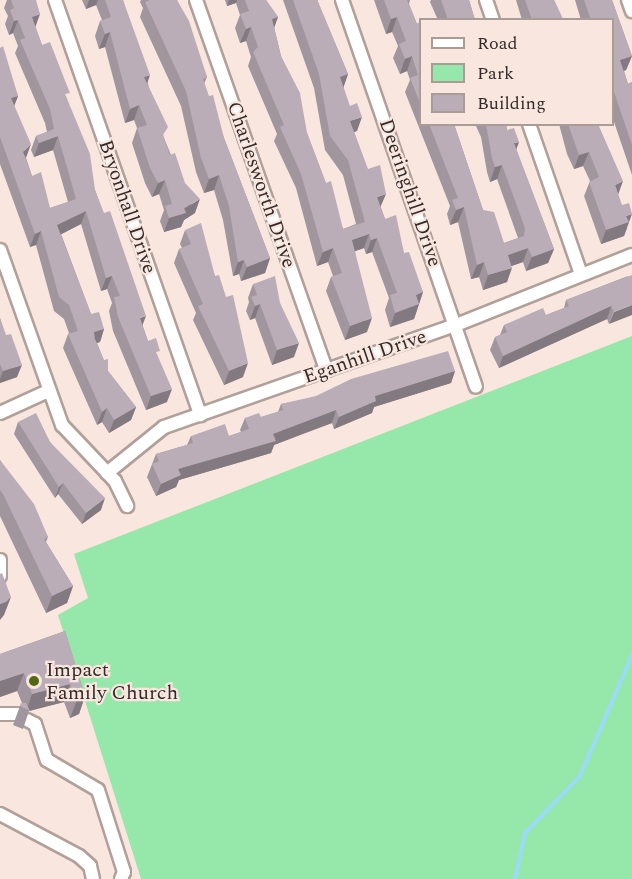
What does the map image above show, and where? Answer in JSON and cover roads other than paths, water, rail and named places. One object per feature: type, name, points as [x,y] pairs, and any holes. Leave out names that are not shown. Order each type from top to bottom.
[{"type":"street","name":"Bryonhall Drive","points":[[55,0],[200,415]]},
{"type":"street","name":"Charlesworth Drive","points":[[196,0],[327,371]]},
{"type":"street","name":"Deeringhill Drive","points":[[342,0],[476,386]]},
{"type":"street","points":[[486,0],[492,18]]},
{"type":"street","points":[[628,0],[632,11]]},
{"type":"street","points":[[530,126],[581,274]]},
{"type":"street","points":[[0,250],[48,391],[69,437],[107,473],[127,506]]},
{"type":"street","name":"Eganhill Drive","points":[[107,473],[154,432],[456,325],[632,255]]},
{"type":"street","points":[[0,413],[48,391]]},
{"type":"street","points":[[0,561],[0,576]]},
{"type":"street","points":[[0,714],[23,717],[35,724],[47,760],[98,790],[124,872],[121,879]]},
{"type":"street","points":[[0,814],[79,856],[90,866],[93,879]]},
{"type":"waterway","points":[[515,879],[525,833],[580,776],[632,655]]},
{"type":"place","name":"Impact Family Church","points":[[34,681]]}]
